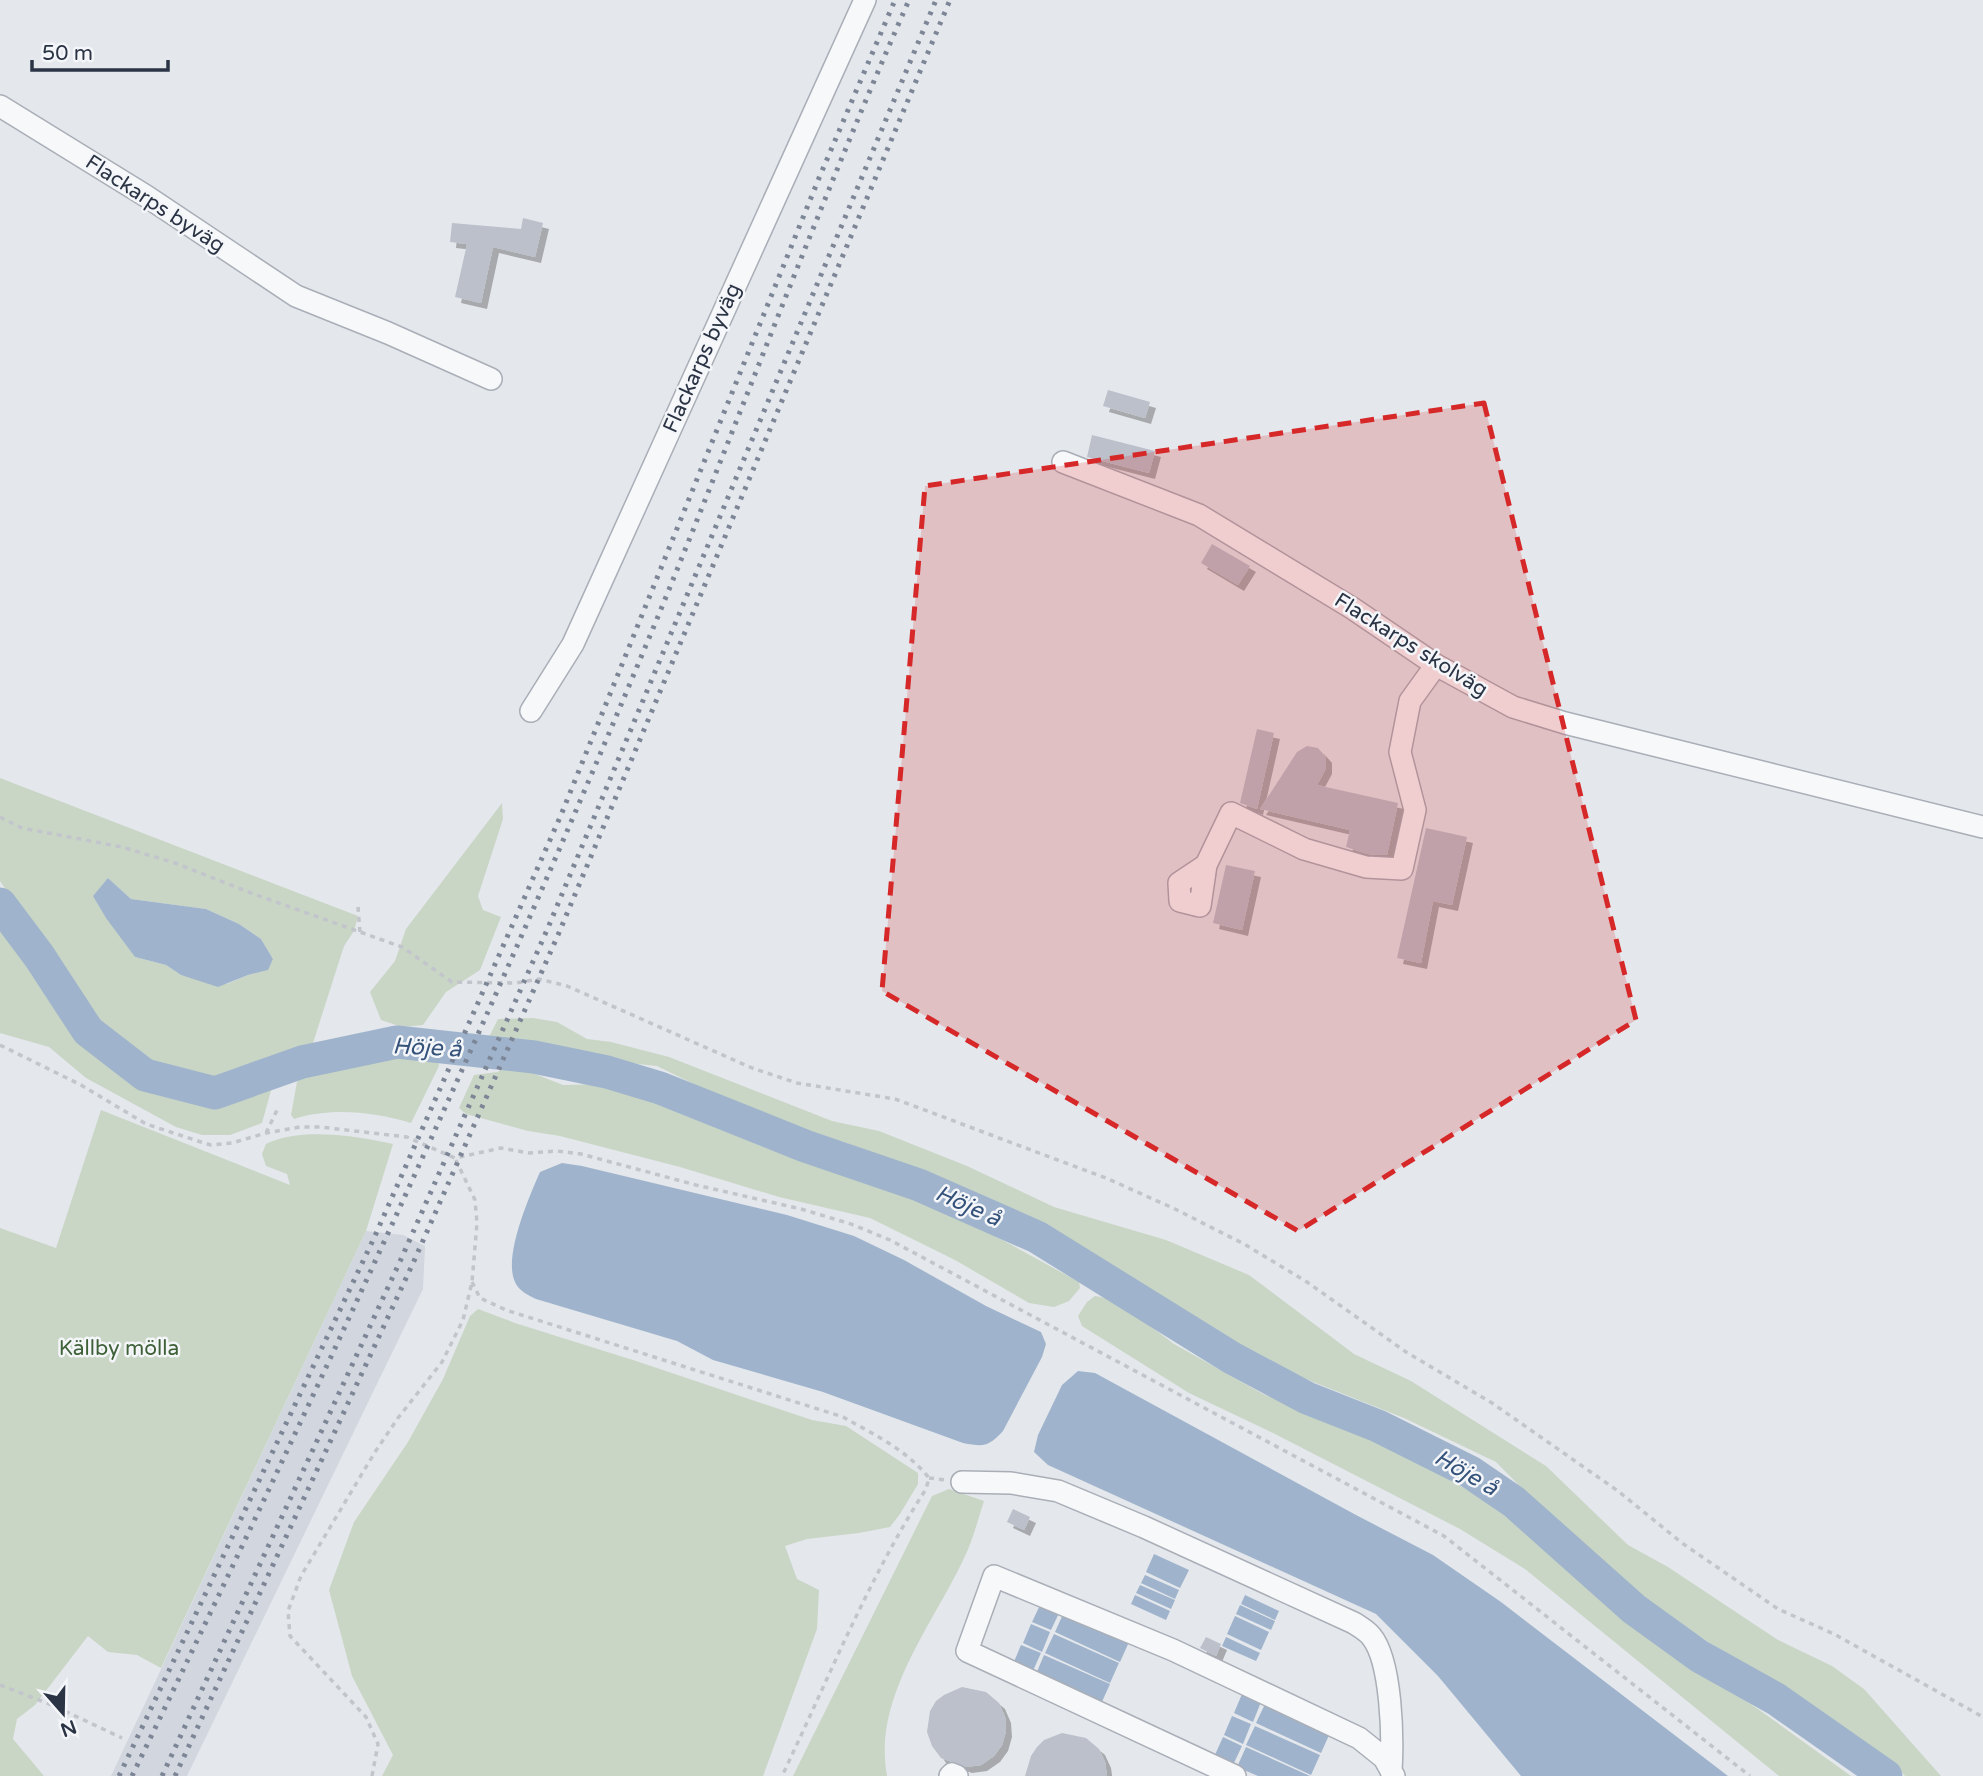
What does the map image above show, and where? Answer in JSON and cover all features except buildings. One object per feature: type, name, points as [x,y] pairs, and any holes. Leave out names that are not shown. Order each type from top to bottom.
[{"type":"street","name":"Flackarps byväg","points":[[531,711],[573,644],[864,0]]},
{"type":"street","name":"Flackarps byväg","points":[[0,106],[146,195],[296,296],[491,379]]},
{"type":"street","name":"Flackarps skolväg","points":[[1063,461],[1199,515],[1352,608],[1436,666],[1513,707],[1565,723],[1983,827]]},
{"type":"street","points":[[1206,865],[1231,813],[1304,849],[1366,867],[1402,869],[1415,810],[1400,752],[1410,701],[1436,666]]},
{"type":"street","points":[[962,1482],[1011,1483],[1058,1491],[1144,1527],[1354,1623],[1372,1637],[1382,1655],[1393,1773]]},
{"type":"street","points":[[1235,1776],[967,1651],[994,1576],[1173,1650],[1359,1738],[1384,1758],[1393,1773]]},
{"type":"street","points":[[950,1776],[957,1776]]},
{"type":"path","points":[[0,817],[22,828],[122,846],[175,863],[402,947],[452,982],[516,984],[539,979],[567,986],[752,1068],[797,1083],[895,1099],[1106,1178],[1175,1209],[1244,1244],[1307,1282],[1406,1352],[1492,1403],[1618,1491],[1682,1543],[1778,1609],[1834,1634],[1983,1717]]},
{"type":"path","points":[[358,907],[360,933]]},
{"type":"path","points":[[0,1045],[81,1085],[146,1124],[211,1144],[232,1143],[266,1133],[320,1126],[407,1136],[455,1158],[501,1148],[529,1153],[557,1151],[581,1154],[696,1185],[801,1209],[851,1224],[890,1240],[1444,1536],[1750,1776]]},
{"type":"path","points":[[266,1133],[278,1108]]},
{"type":"path","points":[[372,1776],[378,1744],[366,1717],[290,1636],[288,1611],[301,1576],[375,1452],[442,1362],[463,1320],[472,1282],[477,1223],[475,1200],[455,1158]]},
{"type":"path","points":[[472,1282],[480,1298],[506,1310],[842,1417],[879,1437],[917,1463],[929,1478],[926,1489],[888,1556],[824,1684],[782,1776]]},
{"type":"path","points":[[0,1685],[52,1705],[122,1738]]},
{"type":"highlighted area","points":[[1484,403],[1636,1020],[1298,1231],[882,991],[925,486]]},
{"type":"shaded area","points":[[366,1231],[403,1235],[425,1246],[423,1289],[187,1776],[111,1776]]},
{"type":"green space","points":[[0,778],[358,916],[354,931],[344,946],[313,1043],[248,1073],[194,1081],[168,1074],[137,1060],[114,1039],[86,1007],[0,881]],"holes":[[[108,878],[131,899],[206,909],[239,924],[261,939],[273,959],[267,970],[227,984],[181,975],[166,965],[135,957],[123,938]]]},
{"type":"green space","points":[[502,803],[503,819],[478,896],[483,910],[501,917],[480,970],[446,992],[423,1025],[402,1027],[381,1020],[370,992],[395,961],[406,929]]},
{"type":"green space","points":[[0,921],[78,1029],[125,1077],[153,1092],[183,1100],[230,1098],[263,1087],[272,1087],[262,1123],[230,1135],[202,1135],[176,1127],[86,1078],[49,1047],[0,1033]]},
{"type":"green space","points":[[533,1018],[557,1022],[587,1039],[611,1042],[669,1057],[832,1121],[879,1131],[967,1166],[1054,1207],[1166,1240],[1249,1275],[1354,1354],[1411,1381],[1546,1466],[1628,1545],[1668,1567],[1778,1640],[1832,1666],[1864,1689],[1941,1776],[1905,1776],[1897,1767],[1779,1684],[1646,1605],[1604,1571],[1496,1462],[1404,1418],[1253,1358],[1139,1283],[981,1198],[898,1163],[844,1142],[769,1121],[657,1066],[573,1057],[518,1046],[486,1043],[498,1019]]},
{"type":"green space","points":[[410,1052],[426,1052],[437,1057],[439,1066],[411,1123],[352,1112],[323,1113],[294,1119],[291,1115],[297,1082],[312,1069],[384,1059]]},
{"type":"green space","points":[[512,1065],[563,1085],[608,1084],[629,1093],[657,1098],[712,1125],[884,1185],[975,1225],[1079,1282],[1080,1288],[1069,1301],[1054,1307],[1029,1303],[955,1260],[870,1218],[779,1197],[680,1167],[560,1136],[528,1131],[466,1114],[459,1108],[474,1075],[497,1072]]},
{"type":"green space","name":"Källby mölla","points":[[101,1110],[290,1185],[287,1174],[266,1166],[262,1154],[266,1144],[311,1134],[346,1136],[393,1144],[366,1231],[161,1668],[137,1655],[108,1652],[88,1636],[35,1705],[17,1719],[13,1739],[44,1776],[0,1776],[0,1228],[56,1248]]},
{"type":"green space","points":[[1095,1296],[1116,1300],[1174,1344],[1263,1394],[1396,1450],[1471,1492],[1548,1546],[1600,1598],[1612,1605],[1627,1623],[1758,1709],[1851,1776],[1779,1776],[1525,1569],[1460,1529],[1189,1393],[1082,1326],[1078,1316],[1087,1302]]},
{"type":"green space","points":[[478,1309],[812,1420],[846,1426],[918,1473],[918,1484],[890,1527],[807,1539],[785,1546],[797,1579],[819,1590],[817,1629],[763,1776],[382,1776],[393,1755],[352,1676],[329,1590],[354,1522],[408,1442],[443,1379],[470,1316]]},
{"type":"green space","points":[[949,1489],[984,1501],[969,1547],[898,1686],[889,1715],[885,1745],[887,1776],[793,1776],[932,1496]]},
{"type":"water","points":[[108,878],[131,899],[206,909],[239,924],[261,939],[273,959],[268,970],[218,987],[181,975],[166,965],[135,957],[93,896]]},
{"type":"water","points":[[562,1163],[787,1215],[854,1236],[1041,1332],[1046,1344],[1042,1357],[1003,1431],[989,1443],[976,1445],[963,1443],[823,1392],[713,1360],[677,1341],[536,1299],[521,1290],[515,1282],[512,1258],[524,1211],[540,1172]]},
{"type":"water","points":[[1078,1371],[1095,1373],[1433,1555],[1501,1602],[1728,1776],[1521,1776],[1438,1676],[1376,1614],[1048,1465],[1034,1452],[1038,1435],[1062,1385]]},
{"type":"water","points":[[1154,1554],[1189,1570],[1180,1588],[1146,1572]]},
{"type":"water","points":[[1145,1575],[1179,1590],[1175,1599],[1141,1583]]},
{"type":"water","points":[[1140,1585],[1175,1600],[1171,1609],[1136,1593]]},
{"type":"water","points":[[1135,1595],[1170,1611],[1166,1620],[1131,1604]]},
{"type":"water","points":[[1245,1595],[1279,1611],[1275,1620],[1241,1604]]},
{"type":"water","points":[[1041,1603],[1060,1611],[1051,1630],[1032,1622]]},
{"type":"water","points":[[1240,1605],[1275,1621],[1271,1630],[1236,1614]]},
{"type":"water","points":[[1064,1612],[1129,1642],[1120,1662],[1055,1632]]},
{"type":"water","points":[[1235,1616],[1269,1632],[1261,1650],[1227,1634]]},
{"type":"water","points":[[1031,1624],[1050,1632],[1042,1652],[1023,1643]]},
{"type":"water","points":[[1054,1634],[1119,1663],[1110,1683],[1045,1653]]},
{"type":"water","points":[[1226,1637],[1260,1653],[1256,1661],[1222,1646]]},
{"type":"water","points":[[1021,1645],[1041,1653],[1032,1673],[1013,1664]]},
{"type":"water","points":[[1044,1655],[1110,1684],[1101,1704],[1036,1674]]},
{"type":"water","points":[[1242,1694],[1261,1702],[1253,1722],[1234,1713]]},
{"type":"water","points":[[1265,1704],[1330,1733],[1321,1753],[1256,1723]]},
{"type":"water","points":[[1232,1716],[1251,1724],[1243,1744],[1224,1735]]},
{"type":"water","points":[[1255,1726],[1320,1755],[1311,1775],[1246,1745]]},
{"type":"water","points":[[1223,1737],[1242,1746],[1233,1765],[1214,1757]]},
{"type":"water","points":[[1246,1747],[1310,1776],[1258,1776],[1237,1767]]},
{"type":"waterway","name":"Höje å","points":[[0,904],[39,956],[88,1031],[145,1075],[215,1093],[302,1062],[397,1042],[534,1057],[607,1072],[660,1088],[805,1146],[919,1185],[1037,1237],[1232,1358],[1307,1398],[1378,1426],[1470,1472],[1514,1502],[1634,1609],[1699,1656],[1776,1699],[1886,1776]]},
{"type":"railway","points":[[119,1776],[374,1238],[561,815],[819,178],[895,0]]},
{"type":"railway","points":[[132,1776],[337,1344],[534,908],[659,614],[813,229],[909,0]]},
{"type":"railway","points":[[162,1776],[402,1257],[547,930],[936,0]]},
{"type":"railway","points":[[175,1776],[414,1261],[558,935],[950,0]]}]
